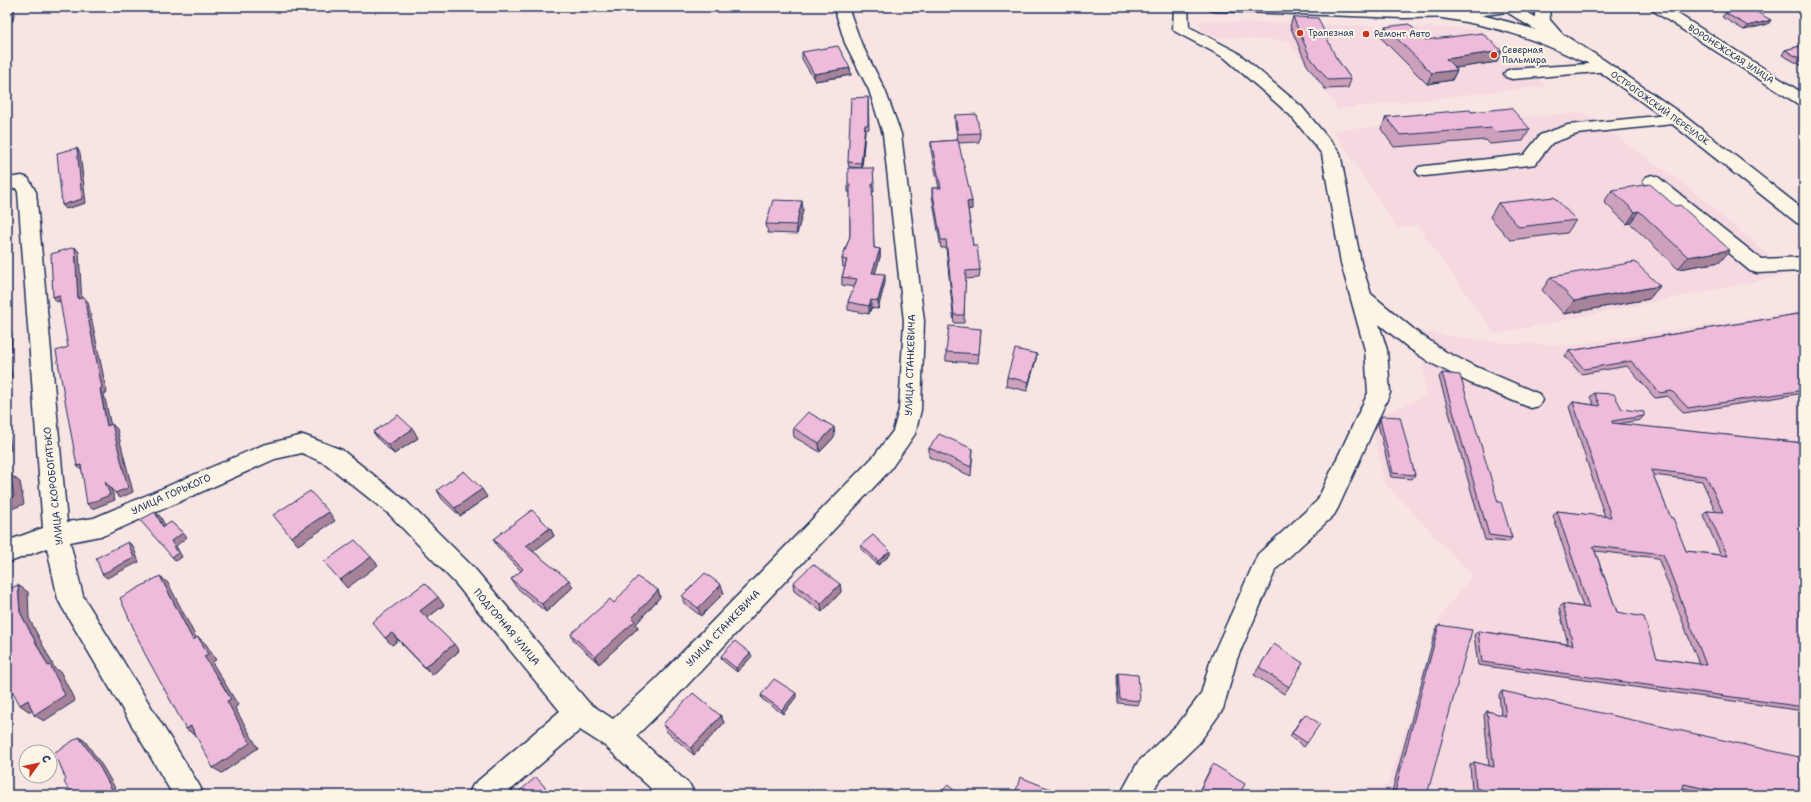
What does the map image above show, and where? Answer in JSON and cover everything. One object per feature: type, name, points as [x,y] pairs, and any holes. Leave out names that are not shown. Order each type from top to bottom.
[{"type":"street","name":"УЛИЦА СТАНКЕВИЧА","points":[[615,736],[665,689],[882,463],[904,434],[910,410],[914,321],[892,134],[877,90],[853,43],[841,7]]},
{"type":"street","points":[[1135,795],[1148,772],[1189,733],[1213,700],[1224,659],[1267,562],[1326,508],[1379,393],[1376,350],[1351,263],[1331,153],[1296,112],[1231,55],[1181,29],[1181,7]]},
{"type":"street","points":[[1215,7],[1403,14],[1436,10],[1470,13],[1510,7]]},
{"type":"street","name":"ОСТРОГОЖСКИЙ ПЕРЕУЛОК","points":[[1510,7],[1601,65],[1677,119],[1804,219]]},
{"type":"street","points":[[1542,7],[1540,12],[1542,22],[1556,36]]},
{"type":"street","name":"ВОРОНЕЖСКАЯ УЛИЦА","points":[[1657,7],[1804,101]]},
{"type":"street","points":[[1436,10],[1512,27],[1546,39],[1601,65]]},
{"type":"street","points":[[1512,74],[1601,65]]},
{"type":"street","points":[[1425,171],[1529,160],[1546,139],[1574,129],[1677,119]]},
{"type":"street","points":[[1652,181],[1757,266],[1804,264]]},
{"type":"street","name":"УЛИЦА СКОРОБОГАТЬКО","points":[[17,188],[56,534],[71,598],[189,795]]},
{"type":"street","points":[[1362,297],[1390,323],[1427,350],[1466,371],[1531,400]]},
{"type":"street","name":"УЛИЦА ГОРЬКОГО","points":[[7,552],[56,534],[96,528],[271,451],[303,444],[334,457]]},
{"type":"street","name":"ПОДГОРНАЯ УЛИЦА","points":[[334,457],[397,507],[465,576],[579,712],[615,736],[680,795]]},
{"type":"street","points":[[483,795],[579,712]]},
{"type":"shaded area","points":[[1199,21],[1481,29],[1546,86],[1338,109],[1289,41],[1205,36]]},
{"type":"shaded area","points":[[1584,113],[1689,188],[1774,260],[1782,276],[1495,334],[1417,225],[1397,228],[1333,130]]},
{"type":"shaded area","points":[[1801,296],[1804,296],[1804,795],[1342,795],[1343,791],[1388,785],[1441,617],[1472,575],[1384,482],[1372,419],[1426,396],[1420,332],[1514,344],[1572,345],[1797,312]]},
{"type":"building","points":[[7,7],[9,7],[8,14],[7,14]]},
{"type":"building","points":[[1748,7],[1771,20],[1748,26],[1725,13]]},
{"type":"building","points":[[1293,17],[1318,18],[1335,56],[1351,79],[1328,80],[1310,57]]},
{"type":"building","points":[[1409,24],[1425,40],[1482,33],[1502,51],[1446,59],[1457,70],[1432,73],[1385,27]]},
{"type":"building","points":[[1804,45],[1804,61],[1785,50]]},
{"type":"building","points":[[838,46],[850,68],[814,74],[802,52]]},
{"type":"building","points":[[868,97],[868,125],[865,125],[861,163],[848,162],[851,98]]},
{"type":"building","points":[[1511,108],[1530,129],[1496,132],[1492,128],[1400,135],[1386,117],[1470,110],[1471,112]]},
{"type":"building","points":[[976,114],[980,133],[958,134],[955,115]]},
{"type":"building","points":[[958,140],[972,201],[967,202],[973,246],[977,246],[980,270],[966,271],[964,315],[954,315],[946,240],[941,240],[932,188],[941,188],[931,142]]},
{"type":"building","points":[[77,148],[82,199],[62,205],[57,153]]},
{"type":"building","points":[[848,168],[873,168],[874,248],[880,249],[872,273],[885,274],[878,301],[871,300],[869,306],[848,302],[857,279],[842,277],[847,260],[842,259],[850,236],[850,184],[848,184]]},
{"type":"building","points":[[1650,184],[1675,206],[1680,205],[1730,250],[1688,257],[1639,211],[1635,212],[1612,190]]},
{"type":"building","points":[[1554,197],[1576,220],[1519,227],[1498,203]]},
{"type":"building","points":[[773,200],[802,201],[796,225],[766,224]]},
{"type":"building","points":[[75,247],[78,299],[84,297],[102,388],[100,389],[107,426],[112,424],[128,488],[115,493],[105,482],[110,495],[87,504],[81,465],[77,466],[56,351],[68,347],[59,295],[53,297],[51,254]]},
{"type":"building","points":[[1635,262],[1660,286],[1574,301],[1551,277]]},
{"type":"building","points":[[1804,313],[1804,390],[1688,408],[1672,391],[1660,393],[1631,361],[1584,369],[1569,351]]},
{"type":"building","points":[[949,326],[981,329],[979,354],[946,352]]},
{"type":"building","points":[[1015,349],[1037,354],[1029,382],[1007,377]]},
{"type":"building","points":[[1442,373],[1460,375],[1498,502],[1501,502],[1512,538],[1489,535]]},
{"type":"building","points":[[1594,393],[1614,394],[1622,409],[1644,412],[1644,416],[1612,421],[1612,423],[1804,443],[1804,707],[1482,662],[1478,631],[1573,645],[1563,604],[1589,608],[1557,511],[1611,517],[1573,402],[1600,406]],"holes":[[[1651,470],[1706,476],[1723,512],[1707,511],[1728,556],[1686,551]],[[1593,546],[1663,554],[1706,665],[1657,658],[1644,617],[1617,612]]]},
{"type":"building","points":[[808,412],[834,427],[819,443],[793,428]]},
{"type":"building","points":[[398,415],[413,429],[388,445],[373,432]]},
{"type":"building","points":[[1382,416],[1400,417],[1415,475],[1393,473],[1380,419]]},
{"type":"building","points":[[939,434],[973,449],[971,467],[929,448]]},
{"type":"building","points":[[464,471],[482,489],[455,508],[437,490]]},
{"type":"building","points":[[10,474],[14,496],[7,499],[7,475]]},
{"type":"building","points":[[310,491],[329,512],[291,537],[273,515]]},
{"type":"building","points":[[532,510],[550,528],[526,546],[569,580],[542,604],[511,579],[523,569],[493,539]]},
{"type":"building","points":[[155,512],[163,527],[171,522],[183,533],[171,541],[178,553],[172,557],[140,520]]},
{"type":"building","points":[[873,535],[890,551],[878,561],[861,545]]},
{"type":"building","points":[[355,540],[371,557],[340,580],[324,562]]},
{"type":"building","points":[[128,542],[134,558],[102,574],[96,558]]},
{"type":"building","points":[[813,564],[840,584],[821,604],[793,583]]},
{"type":"building","points":[[705,573],[721,585],[698,608],[682,596]]},
{"type":"building","points":[[160,576],[193,640],[198,637],[208,654],[204,656],[231,699],[227,701],[250,743],[213,768],[191,726],[186,729],[144,652],[120,598]]},
{"type":"building","points":[[637,577],[658,590],[632,618],[635,621],[595,657],[571,634],[610,599],[614,603]]},
{"type":"building","points":[[425,583],[438,597],[420,611],[454,644],[425,667],[392,633],[385,638],[372,622]]},
{"type":"building","points":[[18,585],[20,612],[65,695],[34,715],[28,700],[20,705],[9,685],[7,686],[7,590]]},
{"type":"building","points":[[1439,625],[1472,630],[1427,795],[1394,795]]},
{"type":"building","points":[[735,641],[750,653],[736,668],[721,656]]},
{"type":"building","points":[[1274,644],[1303,663],[1289,687],[1259,667]]},
{"type":"building","points":[[1118,673],[1138,675],[1140,701],[1120,699]]},
{"type":"building","points":[[774,679],[796,693],[782,710],[761,695]]},
{"type":"building","points":[[1502,691],[1804,758],[1804,795],[1733,795],[1684,784],[1681,795],[1491,795],[1491,792],[1476,788],[1474,762],[1494,767],[1487,711],[1506,716]]},
{"type":"building","points":[[693,693],[721,716],[691,748],[663,724]]},
{"type":"building","points":[[1305,714],[1320,724],[1307,743],[1292,733]]},
{"type":"building","points":[[79,737],[98,764],[115,795],[72,795],[64,782],[66,780],[58,760],[58,750]]},
{"type":"building","points":[[1213,764],[1245,784],[1239,795],[1207,795],[1200,790]]},
{"type":"building","points":[[536,777],[552,795],[515,795]]},
{"type":"building","points":[[1020,777],[1063,794],[1015,795]]},
{"type":"building","points":[[948,785],[959,795],[938,795]]},
{"type":"place","name":"Трапезная","points":[[1300,33]]},
{"type":"place","name":"Ремонт Авто","points":[[1366,34]]},
{"type":"place","name":"Северная Пальмира","points":[[1494,55]]}]
